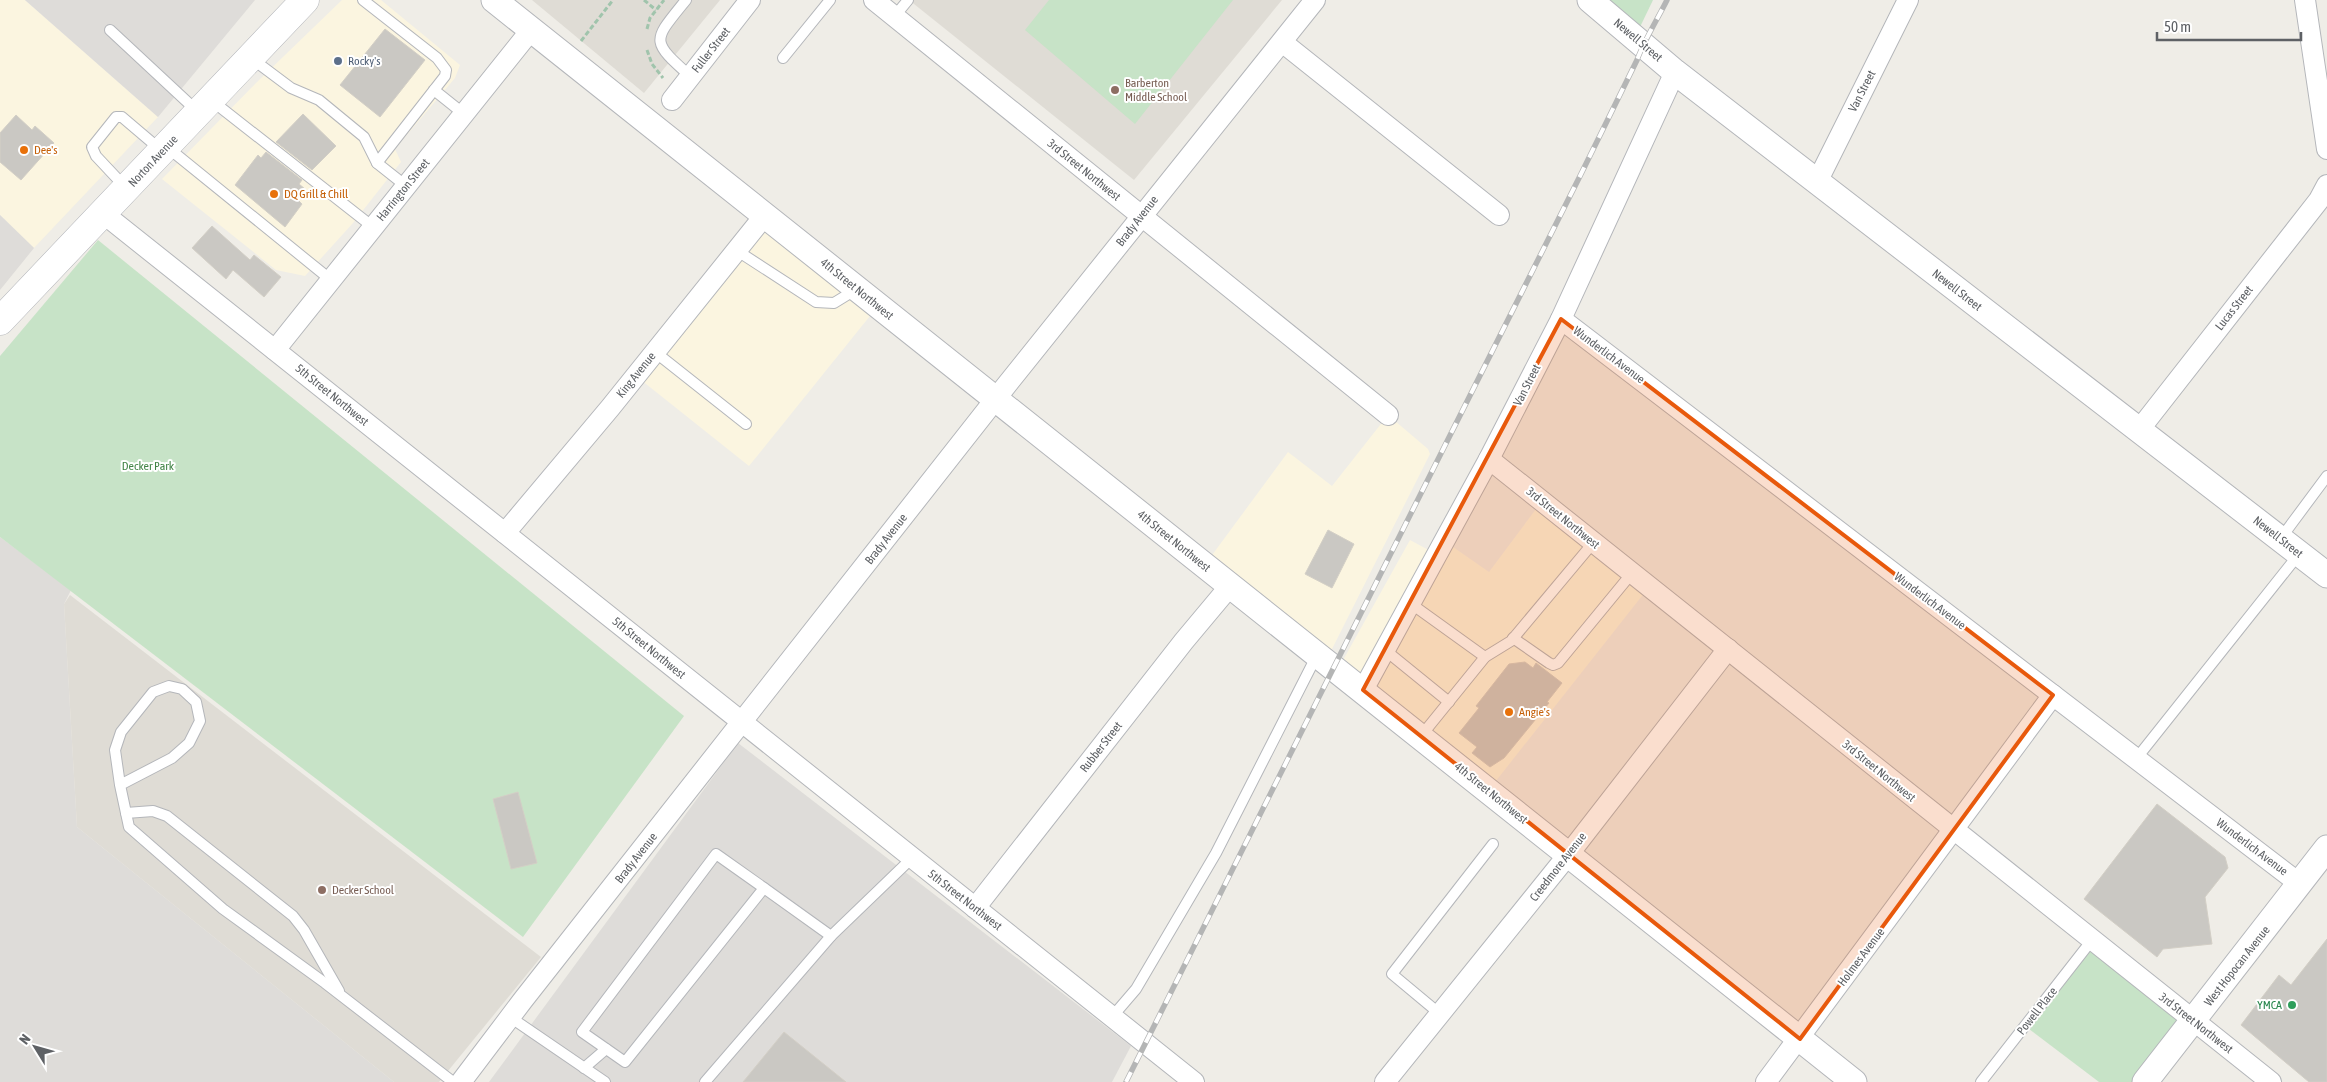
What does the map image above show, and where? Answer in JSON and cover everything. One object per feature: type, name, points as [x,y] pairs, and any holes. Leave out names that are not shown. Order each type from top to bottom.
[{"type":"main road","name":"Norton Avenue","points":[[0,322],[104,214],[302,1]]},
{"type":"street","name":"4th Street Northwest","points":[[494,0],[1854,1082]]},
{"type":"street","name":"Fuller Street","points":[[672,100],[750,0]]},
{"type":"street","name":"3rd Street Northwest","points":[[874,0],[1388,416]]},
{"type":"street","name":"Brady Avenue","points":[[461,1082],[995,400],[1315,0]]},
{"type":"street","name":"Newell Street","points":[[1590,0],[1675,72],[2327,575]]},
{"type":"street","name":"Van Street","points":[[1817,182],[1908,0]]},
{"type":"street","points":[[2305,0],[2327,149]]},
{"type":"street","name":"Harrington Street","points":[[275,350],[531,30]]},
{"type":"street","points":[[1282,42],[1499,215]]},
{"type":"street","name":"Van Street","points":[[1363,690],[1489,459],[1561,319],[1675,72]]},
{"type":"street","name":"Lucas Street","points":[[2139,430],[2319,200],[2327,184]]},
{"type":"street","name":"5th Street Northwest","points":[[104,214],[1194,1082]]},
{"type":"street","name":"King Avenue","points":[[505,533],[655,352],[764,215]]},
{"type":"street","name":"Wunderlich Avenue","points":[[1561,319],[2300,884]]},
{"type":"street","name":"3rd Street Northwest","points":[[1489,459],[2193,1022],[2271,1082]]},
{"type":"street","name":"Rubber Street","points":[[975,908],[1184,641],[1230,586]]},
{"type":"street","name":"Creedmore Avenue","points":[[1385,1082],[1568,855],[1728,649]]},
{"type":"street","name":"Holmes Avenue","points":[[1766,1082],[1800,1039],[2053,695]]},
{"type":"street","name":"West Hopocan Avenue","points":[[2145,1082],[2327,848]]},
{"type":"lane","points":[[363,0],[437,58],[446,70],[445,76],[376,163]]},
{"type":"lane","points":[[686,0],[662,30],[660,41],[663,52],[691,77]]},
{"type":"lane","points":[[783,58],[830,0]]},
{"type":"lane","points":[[894,17],[908,0]]},
{"type":"lane","points":[[110,30],[205,106],[373,227]]},
{"type":"lane","points":[[250,57],[291,88],[319,100],[364,137],[376,163],[406,186]]},
{"type":"lane","points":[[434,90],[464,114]]},
{"type":"lane","points":[[127,189],[96,156],[92,147],[116,117],[122,117],[129,122],[331,280]]},
{"type":"lane","points":[[736,250],[816,302],[834,303],[847,295],[854,286]]},
{"type":"lane","points":[[655,352],[746,424]]},
{"type":"lane","points":[[2136,759],[2290,546],[2327,476]]},
{"type":"lane","points":[[1420,737],[1485,658],[1513,638],[1593,542]]},
{"type":"lane","points":[[1513,638],[1549,664],[1554,665],[1558,663],[1632,573]]},
{"type":"lane","points":[[1410,603],[1485,658]]},
{"type":"lane","points":[[1384,650],[1449,702]]},
{"type":"lane","points":[[1112,1017],[1136,989],[1216,853],[1317,655]]},
{"type":"lane","points":[[120,785],[172,758],[189,743],[200,721],[196,702],[182,690],[169,686],[153,692],[121,732],[115,750],[120,785],[129,827],[223,909],[453,1082]]},
{"type":"lane","points":[[126,813],[153,811],[167,816],[281,906],[304,930],[342,997]]},
{"type":"lane","points":[[1440,1014],[1392,974],[1493,844]]},
{"type":"lane","points":[[764,888],[625,1062],[582,1032],[716,854],[764,888],[831,936]]},
{"type":"lane","points":[[705,1082],[831,936],[912,858]]},
{"type":"lane","name":"Powell Place","points":[[1981,1082],[2092,940]]},
{"type":"lane","points":[[510,1017],[605,1082]]},
{"type":"lane","points":[[584,1068],[606,1049]]},
{"type":"path","points":[[580,41],[613,0]]},
{"type":"path","points":[[644,0],[656,10]]},
{"type":"highlighted area","points":[[1561,319],[2053,695],[1800,1039],[1363,690]]},
{"type":"shaded area","points":[[0,0],[25,0],[158,117],[34,248],[0,215]]},
{"type":"shaded area","points":[[25,0],[255,0],[158,117]]},
{"type":"shaded area","points":[[342,0],[381,0],[460,65],[455,78],[395,149],[401,162],[353,223],[305,276],[276,270],[162,179],[256,83]]},
{"type":"shaded area","points":[[532,0],[720,0],[644,93]]},
{"type":"shaded area","name":"Barberton Middle School","points":[[909,0],[1282,0],[1134,180]]},
{"type":"shaded area","points":[[0,215],[34,248],[0,290]]},
{"type":"shaded area","points":[[765,215],[878,306],[749,466],[636,376]]},
{"type":"shaded area","points":[[1388,415],[1428,449],[1430,454],[1326,661],[1204,566],[1288,452],[1332,486]]},
{"type":"shaded area","points":[[1542,501],[1649,587],[1488,791],[1337,671],[1410,540],[1436,554],[1443,540],[1489,572]]},
{"type":"shaded area","points":[[0,537],[71,590],[64,604],[77,827],[394,1082],[0,1082]]},
{"type":"shaded area","points":[[70,595],[541,957],[439,1082],[394,1082],[77,827],[64,604]]},
{"type":"shaded area","points":[[738,743],[1131,1046],[1112,1082],[489,1082]]},
{"type":"green space","points":[[1049,0],[1233,0],[1135,124],[1025,30]]},
{"type":"green space","points":[[1607,0],[1653,0],[1640,27]]},
{"type":"green space","name":"Decker Park","points":[[98,240],[684,716],[523,937],[0,537],[0,356]]},
{"type":"green space","points":[[2092,940],[2193,1022],[2141,1082],[2099,1082],[2025,1026]]},
{"type":"building","points":[[385,29],[425,60],[380,117],[340,85]]},
{"type":"building","points":[[303,114],[336,146],[312,170],[276,142]]},
{"type":"building","name":"Dee's","points":[[16,115],[32,130],[35,126],[54,143],[21,180],[0,162],[0,133]]},
{"type":"building","name":"DQ Grill & Chill","points":[[266,152],[302,180],[299,184],[305,189],[297,199],[302,204],[285,227],[235,185],[258,155],[261,158]]},
{"type":"building","points":[[212,226],[250,260],[254,255],[281,277],[264,297],[233,270],[226,279],[192,248]]},
{"type":"building","points":[[1328,530],[1354,544],[1332,588],[1305,574]]},
{"type":"building","name":"Angie's","points":[[1525,662],[1533,668],[1536,663],[1562,683],[1547,702],[1549,703],[1504,758],[1490,767],[1472,753],[1477,747],[1459,733],[1479,708],[1476,706],[1509,664]]},
{"type":"building","points":[[518,792],[537,863],[511,869],[493,799]]},
{"type":"building","points":[[2157,804],[2225,857],[2228,868],[2205,897],[2212,944],[2163,949],[2157,957],[2084,899]]},
{"type":"building","name":"YMCA","points":[[2327,939],[2327,1082],[2309,1082],[2241,1025],[2279,975],[2291,985]]},
{"type":"building","points":[[784,1032],[846,1082],[743,1082]]},
{"type":"railway","points":[[1126,1082],[1667,0]]},
{"type":"place","name":"Rocky's","points":[[338,61]]},
{"type":"place","name":"Barberton Middle School","points":[[1115,90]]},
{"type":"place","name":"Dee's","points":[[24,150]]},
{"type":"place","name":"DQ Grill & Chill","points":[[274,194]]},
{"type":"place","name":"Angie's","points":[[1509,712]]},
{"type":"place","name":"Decker School","points":[[322,890]]},
{"type":"place","name":"YMCA","points":[[2292,1005]]}]
